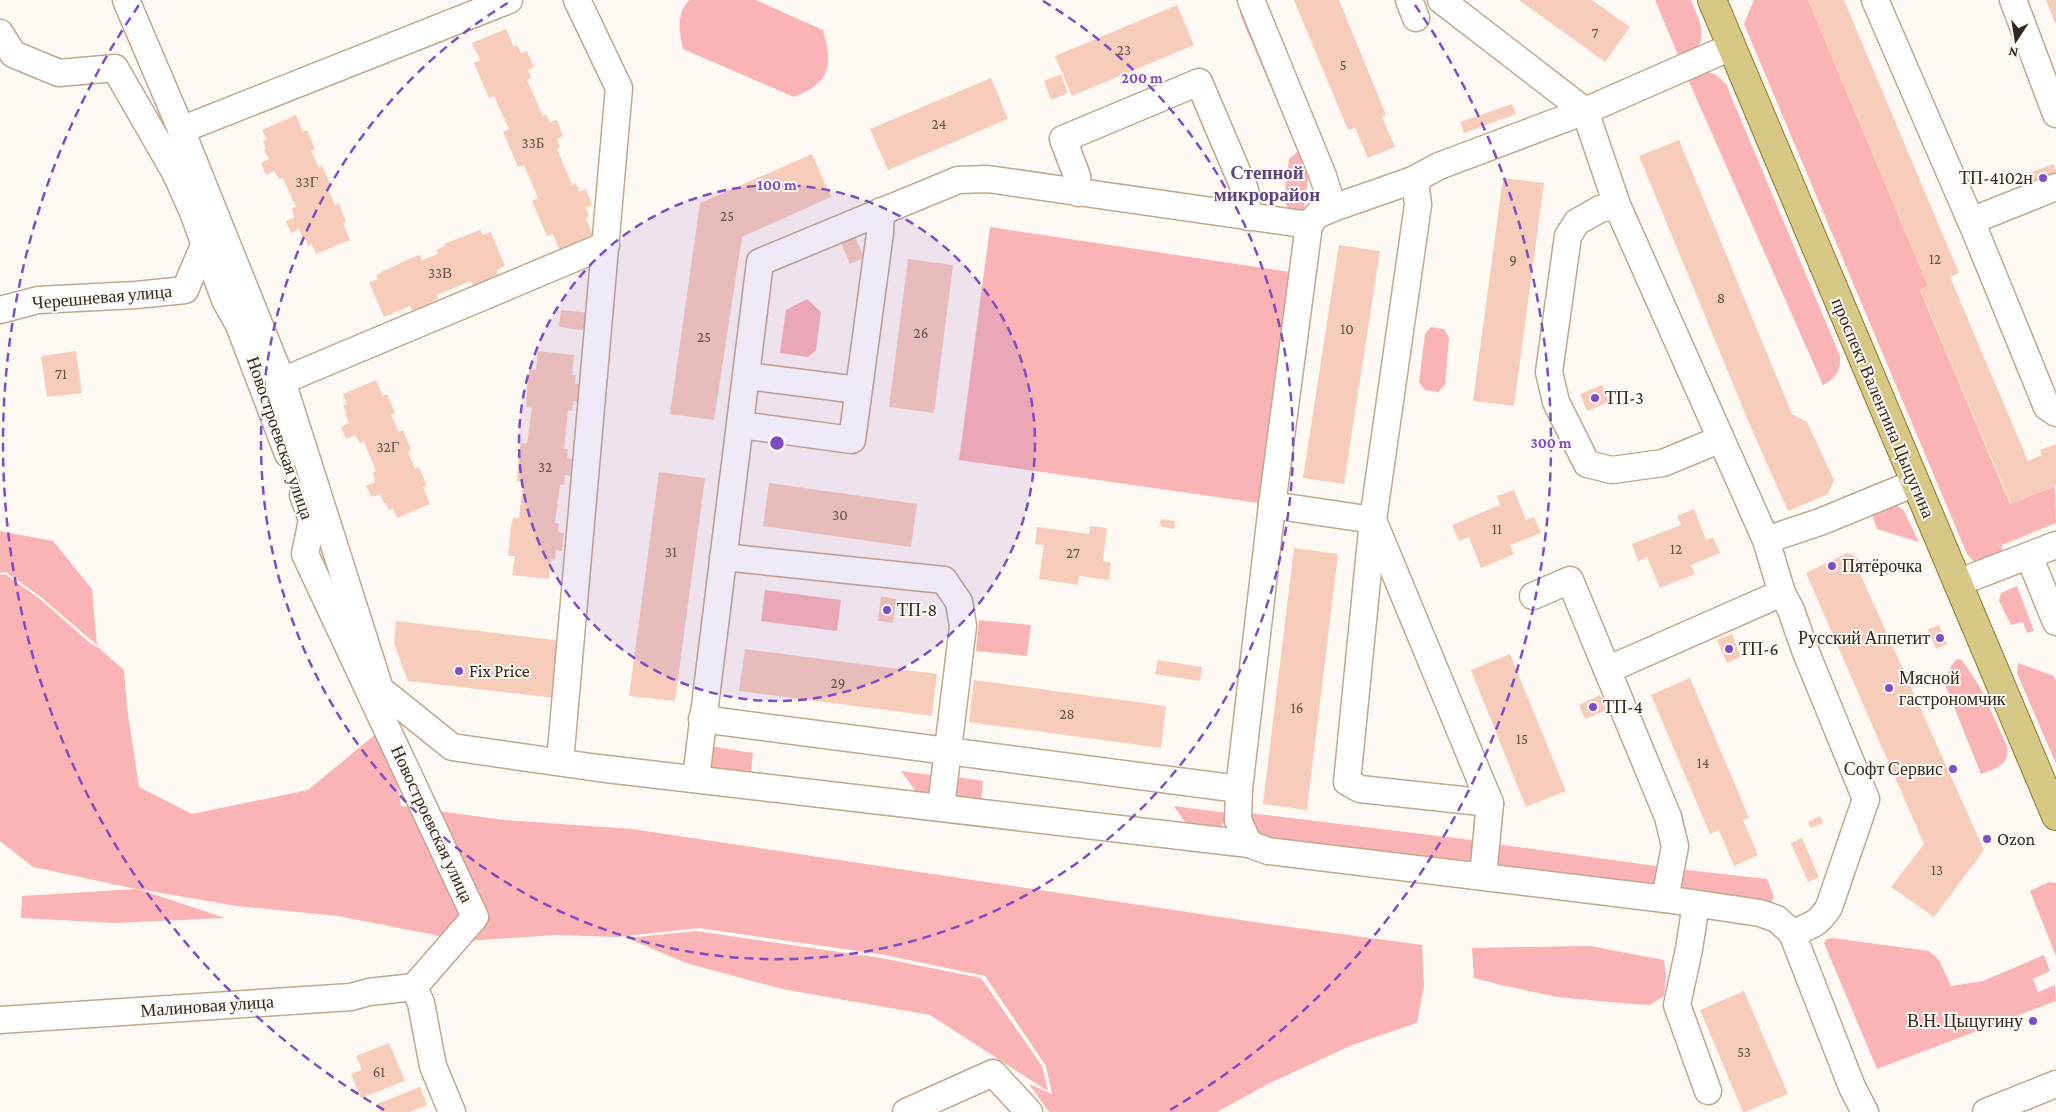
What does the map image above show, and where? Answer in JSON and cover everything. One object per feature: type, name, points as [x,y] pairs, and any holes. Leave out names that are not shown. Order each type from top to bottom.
[{"type":"main road","name":"проспект Валентина Цыцугина","points":[[1712,0],[2056,816]]},
{"type":"street","points":[[126,0],[181,130],[282,381],[380,689],[452,747],[560,762],[1249,844],[1268,851],[1483,876],[1760,913],[1777,919],[1792,933],[1852,1087],[1865,1112]]},
{"type":"street","points":[[181,130],[509,0]]},
{"type":"street","points":[[560,762],[619,88],[577,0]]},
{"type":"street","points":[[1251,0],[1323,176],[1333,208]]},
{"type":"street","points":[[1441,0],[1585,111],[1617,204],[1766,540],[1782,593],[1791,610],[1805,650],[1866,799],[1829,906],[1822,919],[1792,933]]},
{"type":"street","points":[[1875,0],[1971,221],[2046,407],[2056,413]]},
{"type":"street","points":[[2014,0],[2056,114]]},
{"type":"street","name":"Новостроевская улица","points":[[4,46],[59,73],[115,68],[175,172],[205,243],[225,300],[239,324],[312,520],[305,554],[475,917],[414,987]]},
{"type":"street","points":[[1249,844],[1238,820],[1239,789],[1272,505],[1309,225],[1317,215],[1333,208],[1413,180],[1439,166],[1585,111],[1731,47]]},
{"type":"street","points":[[1078,193],[1077,176],[1063,139],[1199,82],[1244,190],[1248,217]]},
{"type":"street","points":[[696,778],[760,262],[958,180],[988,179],[1309,225]]},
{"type":"street","points":[[1413,180],[1418,205],[1373,520],[1347,782],[1360,789],[1490,804]]},
{"type":"street","points":[[1971,221],[2056,187]]},
{"type":"street","points":[[1617,204],[1600,209],[1577,222],[1568,236],[1550,372],[1556,402],[1587,464],[1612,470],[1663,463],[1721,439]]},
{"type":"street","points":[[740,425],[852,440],[880,233],[881,211]]},
{"type":"street","name":"Черешневая улица","points":[[0,310],[38,300],[136,295],[185,290],[205,243]]},
{"type":"street","points":[[282,381],[606,244]]},
{"type":"street","points":[[746,376],[858,390]]},
{"type":"street","points":[[1766,540],[1820,522],[1915,483]]},
{"type":"street","points":[[1272,505],[1373,520]]},
{"type":"street","points":[[1373,520],[1490,804],[1483,876]]},
{"type":"street","points":[[1957,584],[2056,545]]},
{"type":"street","points":[[2029,556],[2056,622]]},
{"type":"street","points":[[724,557],[944,580],[959,602],[962,626],[940,807]]},
{"type":"street","points":[[1533,596],[1570,580],[1668,817],[1675,846],[1665,899]]},
{"type":"street","points":[[1608,670],[1782,593]]},
{"type":"street","points":[[702,719],[1239,789]]},
{"type":"street","points":[[1696,904],[1690,948],[1678,1005],[1708,1091]]},
{"type":"street","points":[[414,987],[421,1003],[433,1066],[452,1112]]},
{"type":"street","name":"Малиновая улица","points":[[0,1020],[351,997],[369,992],[414,987]]},
{"type":"street","points":[[906,1112],[993,1073],[1029,1112]]},
{"type":"street","points":[[1986,1112],[2056,1084]]},
{"type":"shaded area","points":[[689,0],[756,0],[823,30],[828,63],[822,79],[816,85],[794,97],[683,49],[680,17]]},
{"type":"shaded area","points":[[1655,0],[1691,0],[1695,9],[1701,27],[1700,42],[1697,48],[1680,60]]},
{"type":"shaded area","points":[[1754,0],[1808,0],[1928,286],[1920,290],[2010,504],[2055,486],[2056,523],[2002,545],[2001,560],[1978,564],[1967,554],[1744,24]]},
{"type":"shaded area","points":[[1243,10],[1310,166],[1302,212],[1291,212],[1284,201],[1289,159],[1298,151],[1241,17],[1240,12]]},
{"type":"shaded area","points":[[1702,71],[1715,74],[1726,84],[1840,356],[1840,366],[1837,374],[1823,385],[1686,75]]},
{"type":"shaded area","points":[[990,227],[1290,272],[1258,503],[959,460]]},
{"type":"shaded area","points":[[807,299],[821,312],[816,350],[808,357],[780,353],[786,310]]},
{"type":"shaded area","points":[[1431,327],[1444,329],[1449,338],[1445,385],[1438,392],[1425,390],[1419,382],[1425,334]]},
{"type":"shaded area","points":[[1896,505],[1904,511],[1919,542],[1877,529],[1871,511]]},
{"type":"shaded area","points":[[0,531],[53,541],[92,589],[97,645],[42,598],[6,572],[0,573]]},
{"type":"shaded area","points":[[5,574],[40,599],[124,670],[127,707],[139,787],[192,814],[308,790],[388,724],[401,806],[504,820],[632,829],[1254,922],[1422,945],[1424,986],[1417,1023],[1352,1045],[1270,1083],[1217,1112],[1049,1112],[1029,1084],[1052,1094],[1046,1066],[985,976],[885,955],[699,928],[617,937],[556,935],[464,941],[338,916],[236,906],[138,889],[225,918],[115,923],[21,918],[22,896],[136,889],[33,867],[0,841],[0,575]]},
{"type":"shaded area","points":[[2017,586],[2034,631],[2027,633],[2023,622],[2011,625],[1999,601],[2001,593]]},
{"type":"shaded area","points":[[765,590],[841,600],[837,631],[761,621]]},
{"type":"shaded area","points":[[979,620],[1031,625],[1027,656],[976,651]]},
{"type":"shaded area","points":[[1957,659],[1962,660],[1980,687],[2007,746],[2004,762],[1997,768],[1981,774],[1944,682],[1951,666]]},
{"type":"shaded area","points":[[2018,663],[2054,676],[2056,681],[2056,764],[2017,673]]},
{"type":"shaded area","points":[[708,746],[753,753],[751,772],[715,771],[707,762]]},
{"type":"shaded area","points":[[901,771],[939,776],[934,794],[917,793]]},
{"type":"shaded area","points":[[951,776],[983,781],[981,801],[967,800],[959,797],[954,790]]},
{"type":"shaded area","points":[[1174,806],[1227,813],[1225,822],[1220,828],[1189,828]]},
{"type":"shaded area","points":[[1249,813],[1480,841],[1472,864],[1267,843],[1256,836]]},
{"type":"shaded area","points":[[1496,844],[1663,867],[1655,887],[1505,871],[1496,859]]},
{"type":"shaded area","points":[[1678,869],[1767,879],[1774,897],[1771,902],[1764,904],[1680,890]]},
{"type":"shaded area","points":[[2049,882],[2056,883],[2056,956],[2030,891]]},
{"type":"shaded area","points":[[696,931],[881,958],[981,978],[1042,1066],[1048,1091],[930,1015],[782,989],[686,963],[627,938]]},
{"type":"shaded area","points":[[1832,938],[1929,951],[1939,960],[1951,986],[1983,981],[2044,955],[2050,971],[2033,979],[2038,992],[2055,985],[2056,1001],[1877,1069],[1824,943],[1827,939]]},
{"type":"shaded area","points":[[1590,946],[1664,960],[1666,975],[1664,996],[1650,1005],[1619,1003],[1557,997],[1474,978],[1472,948]]},
{"type":"building","points":[[1294,0],[1339,0],[1386,115],[1382,117],[1395,147],[1368,158],[1355,128],[1348,130]]},
{"type":"building","points":[[1519,0],[1592,0],[1630,27],[1605,62]]},
{"type":"building","points":[[1808,0],[1844,0],[1959,273],[1950,277],[2028,461],[2042,455],[2040,450],[2056,444],[2056,485],[2011,504],[1920,289],[1928,286]]},
{"type":"building","points":[[2046,0],[2056,0],[2056,25]]},
{"type":"building","points":[[1177,5],[1194,45],[1072,96],[1055,56]]},
{"type":"building","points":[[506,29],[514,47],[517,45],[521,53],[527,51],[534,67],[528,70],[531,78],[527,80],[543,116],[546,114],[550,122],[557,120],[563,136],[557,139],[560,147],[557,149],[572,185],[576,183],[579,192],[586,189],[592,205],[586,208],[589,216],[586,218],[593,237],[560,251],[553,234],[547,236],[532,201],[538,198],[524,165],[518,167],[503,132],[509,129],[494,96],[489,98],[474,63],[480,60],[472,43]]},
{"type":"building","points":[[1061,74],[1068,93],[1051,100],[1044,81]]},
{"type":"building","points":[[991,78],[1008,119],[888,170],[870,129]]},
{"type":"building","points":[[1512,104],[1516,114],[1464,133],[1460,122]]},
{"type":"building","points":[[296,115],[303,132],[307,130],[315,149],[311,151],[319,168],[322,166],[331,186],[327,187],[335,205],[339,203],[346,222],[343,223],[350,240],[316,254],[312,244],[308,246],[305,238],[303,239],[299,229],[291,233],[286,221],[294,218],[292,208],[296,207],[283,178],[279,179],[274,171],[266,175],[261,163],[269,159],[264,150],[266,149],[263,141],[267,140],[262,130]]},
{"type":"building","points":[[1679,140],[1792,414],[1807,422],[1834,480],[1828,494],[1788,511],[1752,430],[1639,156]]},
{"type":"building","points":[[812,154],[831,197],[742,237],[714,420],[670,414],[700,203]]},
{"type":"building","name":"ТП-4102н","points":[[2053,164],[2056,170],[2056,183],[2036,191],[2029,173]]},
{"type":"building","points":[[1503,178],[1544,183],[1514,406],[1473,401]]},
{"type":"building","points":[[480,230],[483,235],[491,232],[505,266],[497,270],[498,274],[489,278],[491,281],[475,288],[470,281],[437,295],[438,299],[429,303],[431,307],[414,314],[410,306],[384,317],[369,282],[378,279],[376,275],[411,258],[420,255],[422,260],[438,254],[436,250],[445,246],[444,244]]},
{"type":"building","points":[[854,234],[864,258],[850,264],[840,240]]},
{"type":"building","points":[[1339,245],[1380,251],[1344,484],[1303,478]]},
{"type":"building","points":[[908,259],[953,265],[934,413],[889,407]]},
{"type":"building","points":[[561,310],[590,313],[588,331],[559,327]]},
{"type":"building","points":[[76,351],[82,393],[47,397],[41,356]]},
{"type":"building","points":[[538,351],[574,355],[572,375],[576,375],[575,384],[581,384],[579,402],[573,401],[572,411],[568,410],[564,449],[568,449],[567,458],[572,459],[570,476],[565,475],[564,485],[560,485],[555,523],[559,524],[558,532],[564,533],[562,551],[556,550],[555,560],[551,559],[549,579],[512,575],[515,556],[508,556],[513,518],[519,518],[523,482],[517,481],[519,453],[521,443],[527,444],[532,408],[526,407],[528,378],[530,369],[536,370]]},
{"type":"building","points":[[376,380],[383,396],[387,394],[395,413],[391,415],[399,432],[403,430],[411,450],[408,452],[415,469],[419,467],[427,486],[423,487],[430,504],[397,518],[393,509],[389,510],[386,503],[384,503],[380,494],[372,497],[366,486],[375,482],[373,472],[376,471],[364,442],[360,443],[355,435],[346,439],[341,427],[349,423],[343,406],[347,404],[343,394]]},
{"type":"building","name":"ТП-3","points":[[1602,385],[1609,402],[1587,411],[1580,394]]},
{"type":"building","points":[[659,472],[705,478],[675,701],[629,696]]},
{"type":"building","points":[[769,483],[917,504],[911,547],[763,526]]},
{"type":"building","points":[[1514,490],[1526,520],[1534,517],[1541,533],[1510,545],[1514,554],[1481,568],[1469,537],[1459,541],[1452,525],[1500,505],[1497,496]]},
{"type":"building","points":[[1694,509],[1706,540],[1713,537],[1720,553],[1691,565],[1695,574],[1660,588],[1647,557],[1638,561],[1632,544],[1681,525],[1677,516]]},
{"type":"building","points":[[1161,519],[1175,521],[1174,529],[1159,526]]},
{"type":"building","points":[[1090,526],[1107,528],[1103,561],[1111,562],[1109,580],[1079,576],[1078,585],[1039,579],[1044,545],[1035,544],[1037,527],[1089,534]]},
{"type":"building","points":[[1294,548],[1338,554],[1307,810],[1263,804]]},
{"type":"building","points":[[1847,553],[1854,555],[1859,560],[1858,569],[1984,850],[1934,917],[1891,887],[1924,844],[1806,573]]},
{"type":"building","name":"ТП-8","points":[[881,596],[896,599],[893,623],[878,621]]},
{"type":"building","points":[[396,621],[562,641],[555,698],[408,681],[394,643]]},
{"type":"building","points":[[1939,625],[1947,644],[1936,649],[1928,629]]},
{"type":"building","name":"ТП-6","points":[[1732,634],[1741,657],[1727,663],[1717,640]]},
{"type":"building","points":[[745,649],[937,674],[932,716],[739,691]]},
{"type":"building","points":[[1510,654],[1566,791],[1526,807],[1471,670]]},
{"type":"building","points":[[1158,660],[1202,667],[1200,681],[1155,674]]},
{"type":"building","points":[[1690,678],[1749,818],[1743,820],[1758,855],[1734,866],[1719,830],[1710,834],[1651,695]]},
{"type":"building","points":[[974,680],[1166,706],[1161,748],[969,722]]},
{"type":"building","name":"ТП-4","points":[[1600,695],[1607,710],[1585,719],[1579,705]]},
{"type":"building","points":[[1820,816],[1823,823],[1811,828],[1808,822]]},
{"type":"building","points":[[1802,838],[1819,877],[1808,882],[1791,843]]},
{"type":"building","points":[[1744,991],[1788,1094],[1743,1112],[1700,1010]]},
{"type":"building","points":[[389,1043],[405,1081],[361,1098],[351,1074],[362,1070],[356,1056]]},
{"type":"building","points":[[420,1087],[427,1105],[410,1112],[381,1112],[377,1104]]},
{"type":"place","name":"ТП-4102н","points":[[2043,178]]},
{"type":"place","name":"ТП-3","points":[[1595,398]]},
{"type":"place","name":"Пятёрочка","points":[[1832,566]]},
{"type":"place","name":"ТП-8","points":[[887,610]]},
{"type":"place","name":"Русский Аппетит","points":[[1940,638]]},
{"type":"place","name":"ТП-6","points":[[1729,649]]},
{"type":"place","name":"Fix Price","points":[[459,671]]},
{"type":"place","name":"Мясной гастрономчик","points":[[1889,688]]},
{"type":"place","name":"ТП-4","points":[[1593,707]]},
{"type":"place","name":"Софт Сервис","points":[[1953,769]]},
{"type":"place","name":"Ozon","points":[[1987,839]]},
{"type":"place","name":"В.Н. Цыцугину","points":[[2033,1021]]},
{"type":"district","name":"Степной микрорайон","points":[[1267,183]]}]
